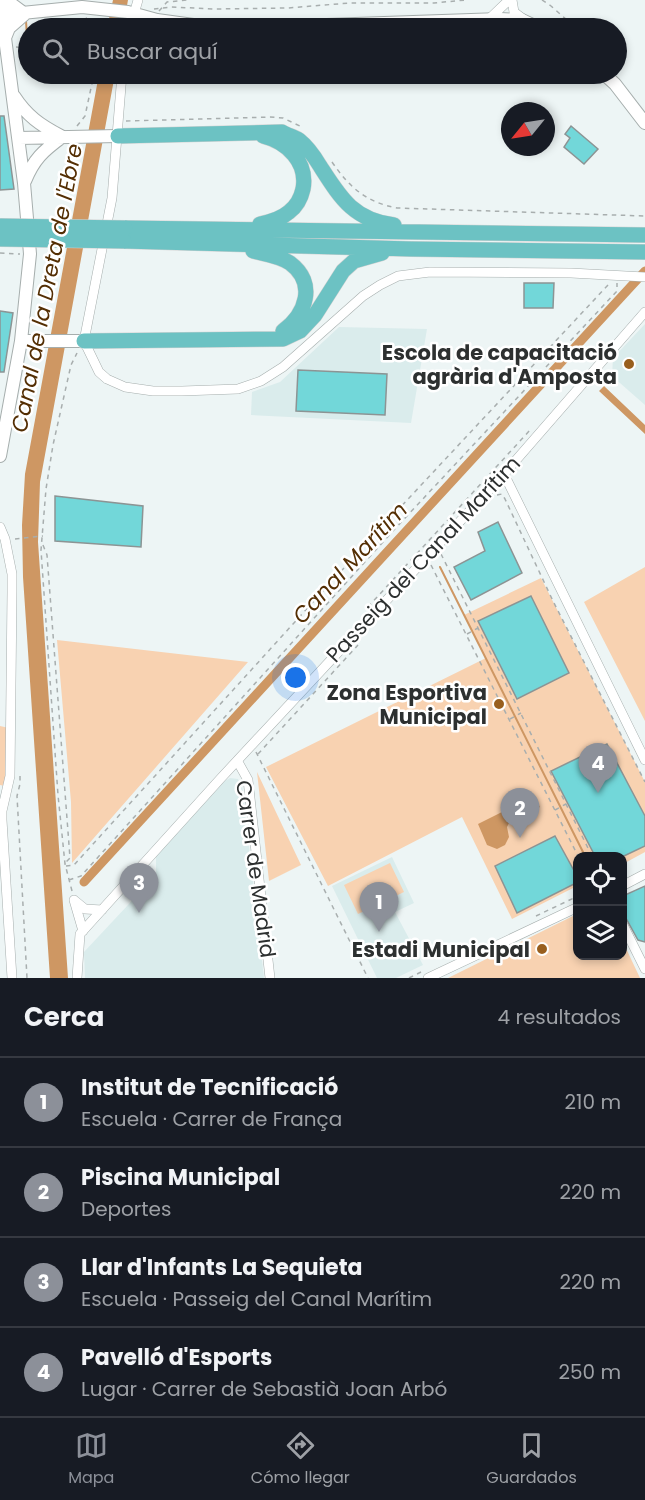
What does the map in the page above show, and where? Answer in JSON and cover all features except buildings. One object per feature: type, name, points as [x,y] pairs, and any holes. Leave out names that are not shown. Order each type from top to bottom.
[{"type":"highway","points":[[116,131],[282,132],[298,140],[310,150],[342,200],[357,213],[380,223],[453,232]]},
{"type":"highway","points":[[237,230],[276,220],[290,212],[301,198],[304,181],[303,168],[293,152],[272,138],[251,133]]},
{"type":"highway","points":[[0,226],[221,243],[411,249],[645,252]]},
{"type":"highway","points":[[0,239],[237,230],[645,235]]},
{"type":"highway","points":[[221,243],[272,256],[290,264],[303,279],[306,294],[302,310],[293,324],[281,333],[260,339]]},
{"type":"highway","points":[[78,342],[283,339],[300,331],[315,315],[343,271],[354,261],[372,255],[411,249]]},
{"type":"main road","points":[[2,15],[4,0]]},
{"type":"street","points":[[4,0],[25,14]]},
{"type":"street","points":[[130,18],[130,13],[138,0]]},
{"type":"street","points":[[490,18],[510,0],[514,12],[523,18]]},
{"type":"street","points":[[0,456],[21,341],[30,255],[19,138],[2,15],[82,7],[110,9],[148,18]]},
{"type":"street","points":[[20,18],[25,14]]},
{"type":"street","points":[[5,39],[9,28],[18,20]]},
{"type":"street","points":[[121,84],[112,198],[78,342],[99,372],[107,379],[125,387],[153,391],[238,388],[261,381],[283,367],[363,296],[398,276],[430,272],[571,273],[645,277]]},
{"type":"street","points":[[615,84],[645,123]]},
{"type":"street","points":[[11,92],[24,111],[40,125],[69,137]]},
{"type":"street","points":[[19,138],[69,137],[116,131]]},
{"type":"street","points":[[24,183],[30,167],[39,155],[69,137]]},
{"type":"street","name":"Passeig del Canal Marítim","points":[[81,932],[504,474],[645,312]]},
{"type":"street","points":[[21,341],[78,342]]},
{"type":"street","points":[[504,474],[645,760]]},
{"type":"street","points":[[0,527],[5,539],[12,574],[10,776],[3,793],[2,811],[5,947],[12,978]]},
{"type":"street","name":"Carrer de Madrid","points":[[238,762],[248,780],[270,978]]},
{"type":"street","points":[[627,883],[645,874]]},
{"type":"street","points":[[74,900],[85,909],[102,910]]},
{"type":"street","points":[[74,900],[81,932],[77,978]]},
{"type":"street","points":[[428,978],[573,909]]},
{"type":"street","points":[[627,930],[642,954],[645,969]]},
{"type":"path","points":[[153,18],[167,2],[187,0]]},
{"type":"path","points":[[152,18],[150,10],[161,7],[288,8],[349,3],[434,3],[466,0]]},
{"type":"path","points":[[542,0],[565,18]]},
{"type":"path","points":[[69,137],[70,129],[78,125],[85,116],[92,84]]},
{"type":"path","points":[[116,131],[270,117],[283,118],[303,128]]},
{"type":"path","points":[[328,156],[349,183],[364,197],[380,205],[459,211],[645,216]]},
{"type":"path","points":[[0,253],[30,255]]},
{"type":"path","points":[[65,865],[74,865],[436,468],[618,276]]},
{"type":"path","points":[[69,880],[81,876],[392,532],[617,291],[618,276]]},
{"type":"path","points":[[74,900],[65,865],[48,659],[42,544],[46,489],[53,445],[78,342]]},
{"type":"path","points":[[494,495],[502,494],[505,499],[553,601],[645,782]]},
{"type":"path","points":[[21,538],[44,536]]},
{"type":"path","points":[[42,544],[48,555],[70,858],[65,865]]},
{"type":"path","points":[[436,558],[441,553],[590,852]]},
{"type":"path","points":[[430,564],[576,852]]},
{"type":"path","points":[[466,634],[478,628]]},
{"type":"path","points":[[258,754],[357,646]]},
{"type":"path","points":[[509,719],[521,713]]},
{"type":"path","points":[[250,747],[258,754],[368,978]]},
{"type":"path","points":[[10,776],[20,776],[17,796],[27,978]]},
{"type":"path","points":[[555,810],[566,804]]},
{"type":"shaded area","points":[[113,0],[128,0],[125,18],[109,18]]},
{"type":"shaded area","points":[[97,84],[113,84],[40,482],[38,542],[68,978],[50,978],[23,577],[22,525],[25,474]]},
{"type":"shaded area","name":"Escola de capacitació agrària d'Amposta","points":[[645,324],[645,405],[612,376],[613,358]]},
{"type":"shaded area","points":[[339,327],[427,329],[411,423],[251,415],[252,392],[280,382]]},
{"type":"shaded area","points":[[604,386],[645,425],[645,434],[599,391]]},
{"type":"shaded area","points":[[645,567],[645,721],[584,602]]},
{"type":"shaded area","name":"Zona Esportiva Municipal","points":[[541,578],[645,782],[645,852],[627,862],[627,852],[573,852],[573,888],[512,919],[462,817],[328,886],[266,767],[486,658],[464,615]]},
{"type":"shaded area","points":[[57,640],[248,662],[72,863],[71,802]]},
{"type":"shaded area","points":[[0,726],[9,728],[5,786],[0,785]]},
{"type":"shaded area","points":[[257,772],[301,865],[269,881]]},
{"type":"shaded area","points":[[230,778],[238,779],[242,786],[264,978],[85,978],[84,952],[156,875],[156,855]]},
{"type":"shaded area","points":[[534,796],[540,807],[509,823],[507,827],[509,837],[505,845],[497,849],[487,845],[478,824]]},
{"type":"shaded area","points":[[392,857],[414,903],[395,912],[423,965],[396,978],[377,978],[332,886]]},
{"type":"shaded area","points":[[390,863],[404,892],[358,914],[344,885]]},
{"type":"shaded area","name":"Estadi Municipal","points":[[573,916],[573,960],[627,960],[627,950],[640,978],[448,978]]},
{"type":"waterway","name":"Canal Marítim","points":[[84,882],[645,271]]},
{"type":"waterway","name":"Canal Marítim","points":[[406,530],[409,533]]},
{"type":"waterway","points":[[440,567],[583,852]]},
{"type":"place","name":"Escola de capacitació agrària d'Amposta","points":[[629,364]]},
{"type":"place","name":"Zona Esportiva Municipal","points":[[499,704]]},
{"type":"place","name":"Pavelló d'Esports","points":[[598,793]]},
{"type":"place","name":"Piscina Municipal","points":[[520,838]]},
{"type":"place","name":"Llar d'Infants La Sequieta","points":[[139,913]]},
{"type":"place","name":"Institut de Tecnificació","points":[[379,932]]},
{"type":"place","name":"Estadi Municipal","points":[[542,949]]},
{"type":"water label","name":"Canal de la Dreta de l'Ebre","points":[[47,288]]}]
